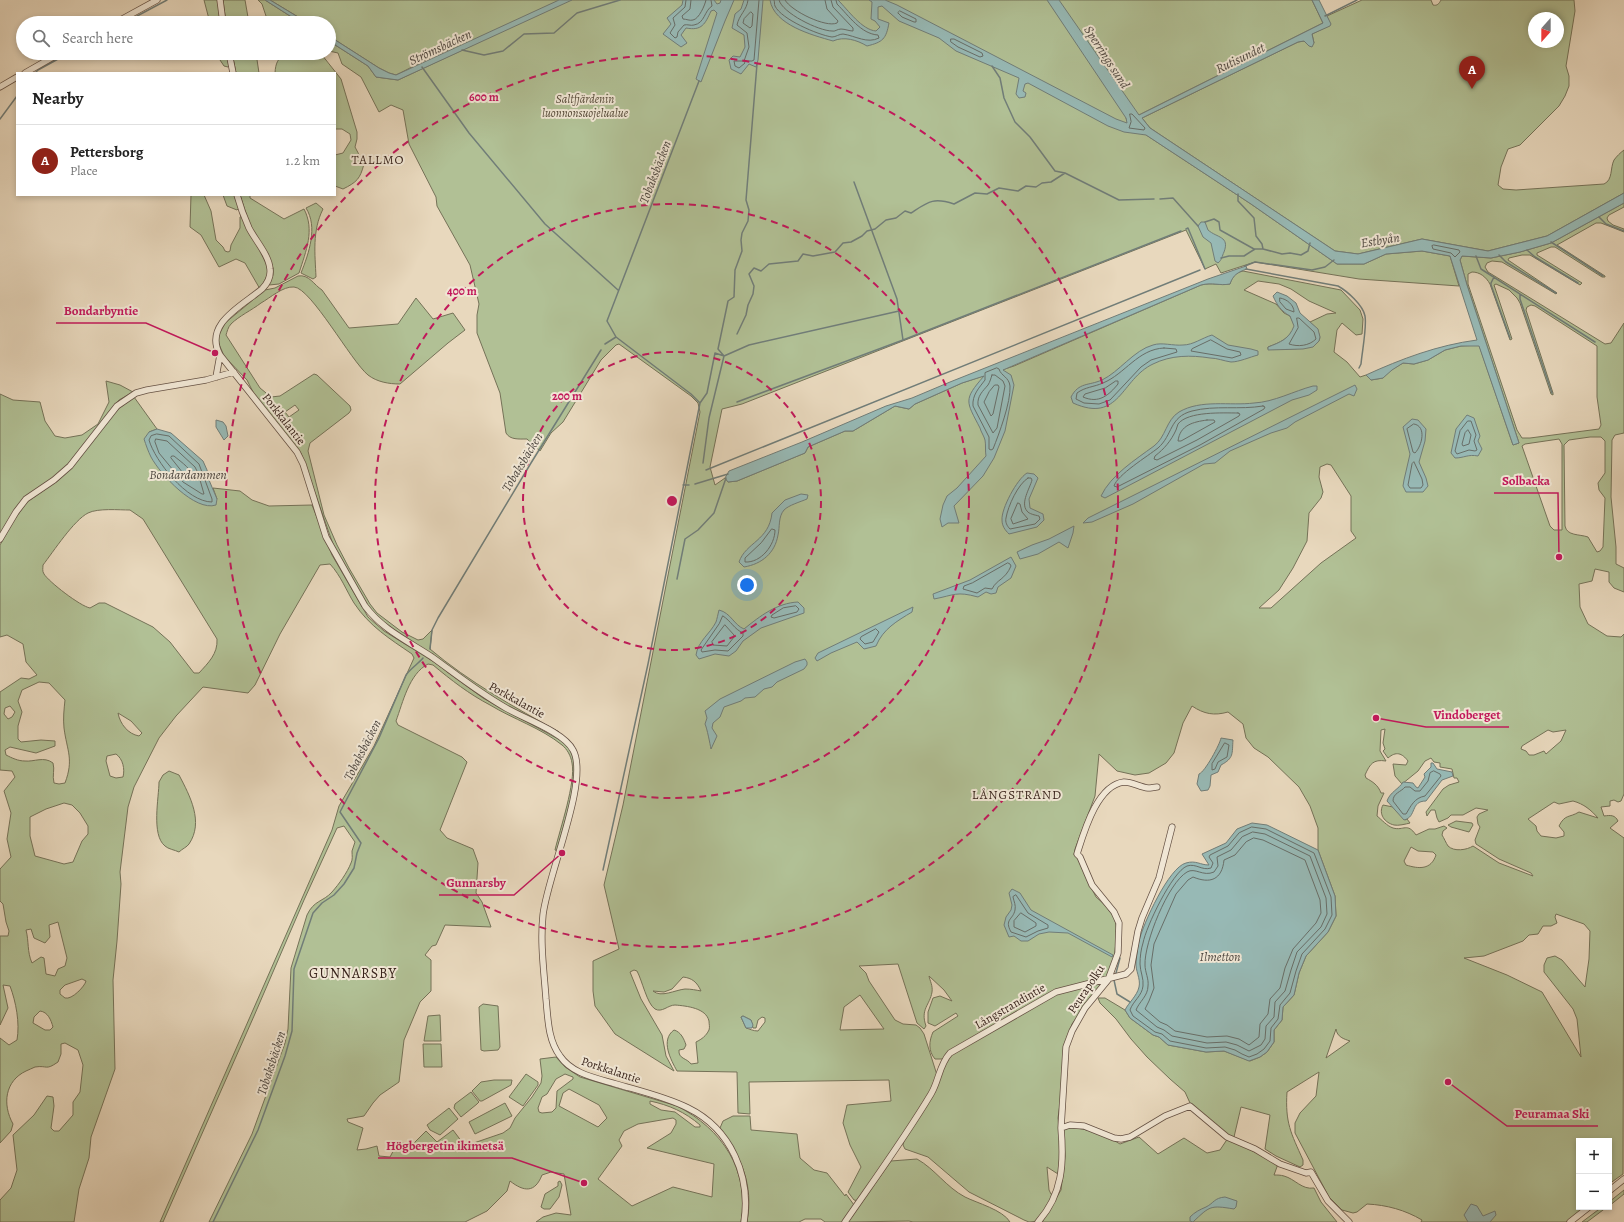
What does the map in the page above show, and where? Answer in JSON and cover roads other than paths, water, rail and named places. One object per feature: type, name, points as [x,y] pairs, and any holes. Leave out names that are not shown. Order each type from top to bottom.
[{"type":"street","points":[[128,16],[157,0]]},
{"type":"street","points":[[220,0],[222,16]]},
{"type":"street","points":[[27,72],[48,60]]},
{"type":"street","points":[[230,60],[233,72]]},
{"type":"street","points":[[0,87],[16,78]]},
{"type":"street","name":"Porkkalantie","points":[[237,196],[249,228],[267,260],[270,275],[268,282],[262,289],[220,325],[215,338],[215,344],[220,354],[297,452],[303,464],[322,526],[332,549],[365,606],[388,630],[432,657],[467,684],[508,709],[560,736],[572,748],[578,762],[577,782],[546,896],[543,915],[543,959],[548,1024],[552,1041],[560,1057],[574,1069],[585,1075],[689,1108],[715,1128],[728,1145],[740,1168],[746,1193],[744,1222]]},
{"type":"street","points":[[216,377],[220,354]]},
{"type":"street","points":[[0,539],[16,512],[26,499],[54,480],[70,466],[116,406],[128,398],[142,392],[206,380],[234,372]]},
{"type":"street","name":"Peurapolku","points":[[1038,1222],[1050,1205],[1058,1188],[1063,1153],[1061,1128],[1066,1047],[1072,1031],[1085,1008],[1108,980],[1118,953],[1119,923],[1114,912],[1092,885],[1080,857],[1077,854],[1096,805],[1103,795],[1114,785],[1125,782],[1148,788],[1157,787]]},
{"type":"street","name":"Långstrandintie","points":[[845,1222],[895,1152],[932,1092],[944,1060],[950,1053],[1056,992],[1108,980],[1126,974],[1131,969],[1134,961],[1138,932],[1159,878],[1172,827]]},
{"type":"street","points":[[1061,1128],[1070,1125],[1084,1126],[1114,1138],[1121,1139],[1130,1137],[1165,1116],[1190,1106],[1227,1137],[1255,1149],[1280,1164],[1306,1172],[1311,1172],[1328,1201],[1348,1222]]},
{"type":"street","points":[[1612,1189],[1624,1180]]},
{"type":"street","points":[[1570,1222],[1585,1210]]},
{"type":"water","points":[[265,0],[270,0],[296,16],[290,16]]},
{"type":"water","points":[[559,0],[572,0],[398,80],[376,77],[368,66],[336,45],[336,40],[379,68],[396,75]]},
{"type":"water","points":[[683,0],[714,0],[717,4],[720,3],[721,0],[734,0],[701,82],[696,79],[717,13],[714,10],[711,11],[707,20],[702,26],[691,29],[686,28],[681,35],[687,43],[681,47],[663,34],[671,24],[667,18],[682,5]]},
{"type":"water","points":[[744,0],[763,0],[758,60],[756,67],[749,64],[741,74],[731,69],[729,60],[733,56],[740,57],[745,47],[744,35],[732,28],[735,14],[741,9]]},
{"type":"water","points":[[770,0],[838,0],[860,23],[871,30],[876,31],[880,27],[871,19],[872,2],[869,0],[885,0],[1116,119],[1127,123],[1126,118],[1047,0],[1059,0],[1139,115],[1323,23],[1312,0],[1319,0],[1331,24],[1330,26],[1312,34],[1314,43],[1312,47],[1304,41],[1298,42],[1142,118],[1150,128],[1335,251],[1358,254],[1422,239],[1488,251],[1547,236],[1624,193],[1624,203],[1551,243],[1520,252],[1491,258],[1462,256],[1460,260],[1519,443],[1513,445],[1479,346],[1461,346],[1445,350],[1428,360],[1414,364],[1403,363],[1383,378],[1371,380],[1366,375],[1420,353],[1448,345],[1477,340],[1450,256],[1422,251],[1386,254],[1364,264],[1337,264],[1251,204],[1146,135],[1124,132],[1108,126],[1028,83],[1025,84],[1023,91],[1026,93],[1025,97],[1019,98],[1016,94],[1019,78],[956,51],[939,38],[899,21],[882,6],[878,7],[878,19],[889,23],[887,33],[883,39],[877,43],[867,46],[850,39],[833,41],[795,28],[779,16],[773,9]]},
{"type":"water","points":[[1201,222],[1205,222],[1208,230],[1224,240],[1224,252],[1218,263],[1215,261],[1211,243],[1203,237],[1198,226]]},
{"type":"water","points":[[1246,266],[1247,269],[1236,274],[1230,284],[1201,285],[1003,370],[1011,375],[1014,385],[1005,431],[994,458],[983,476],[954,506],[959,523],[948,523],[942,527],[940,519],[943,505],[947,496],[957,488],[986,456],[985,438],[972,412],[969,401],[973,390],[984,376],[962,383],[915,404],[909,409],[895,406],[853,431],[845,431],[808,447],[805,453],[737,481],[728,482],[725,478],[729,471],[886,406],[912,398],[1208,279]]},
{"type":"water","points":[[1277,292],[1287,296],[1296,303],[1300,313],[1318,329],[1320,337],[1319,341],[1313,347],[1303,349],[1268,350],[1268,347],[1281,342],[1287,337],[1294,326],[1290,316],[1282,310],[1273,296]]},
{"type":"water","points":[[1212,335],[1228,345],[1258,351],[1258,355],[1234,362],[1196,356],[1174,357],[1153,364],[1142,371],[1111,404],[1101,408],[1089,408],[1073,403],[1071,397],[1077,389],[1084,385],[1102,380],[1139,351],[1153,345],[1160,344],[1187,345]]},
{"type":"water","points":[[1355,385],[1357,389],[1354,396],[1349,394],[1295,422],[1287,428],[1271,433],[1230,451],[1215,463],[1204,464],[1133,504],[1092,522],[1083,523],[1088,518]]},
{"type":"water","points":[[1317,386],[1317,390],[1309,395],[1292,400],[1105,498],[1101,496],[1105,488],[1117,475],[1158,442],[1171,419],[1179,412],[1188,408],[1206,404],[1245,404],[1261,402]]},
{"type":"water","points":[[1467,415],[1474,418],[1480,436],[1478,441],[1482,449],[1478,456],[1471,455],[1455,458],[1451,453],[1456,429]]},
{"type":"water","points":[[1412,419],[1418,420],[1426,429],[1425,441],[1419,462],[1428,486],[1423,492],[1406,492],[1403,486],[1410,454],[1403,427]]},
{"type":"water","points":[[216,420],[223,422],[226,426],[228,436],[224,440],[216,427]]},
{"type":"water","name":"Bondardammen","points":[[157,429],[171,433],[203,461],[217,499],[216,505],[208,506],[198,503],[179,490],[162,473],[151,457],[144,439],[149,432]]},
{"type":"water","points":[[1027,473],[1034,474],[1038,478],[1029,499],[1030,508],[1043,514],[1044,520],[1037,527],[1009,534],[1004,528],[1002,515],[1014,488]]},
{"type":"water","points":[[801,494],[808,495],[807,499],[789,507],[782,513],[779,532],[771,552],[762,560],[751,566],[744,567],[739,562],[742,555],[767,530],[772,513],[785,500]]},
{"type":"water","points":[[1074,526],[1068,548],[1059,542],[1038,554],[1020,559],[1017,552],[1049,539]]},
{"type":"water","points":[[1011,557],[1016,566],[1011,578],[998,587],[996,593],[991,594],[986,592],[978,597],[965,594],[956,594],[934,599],[933,594],[970,580]]},
{"type":"water","points":[[798,602],[804,608],[804,613],[761,628],[743,641],[736,651],[729,656],[715,654],[699,659],[696,655],[699,646],[714,626],[719,610],[727,614],[744,629],[769,611],[783,605]]},
{"type":"water","points":[[913,607],[912,612],[896,622],[882,635],[876,646],[864,649],[857,642],[831,653],[817,661],[815,658],[818,653]]},
{"type":"water","points":[[805,659],[807,665],[804,669],[777,682],[772,687],[764,689],[755,697],[745,698],[724,707],[720,717],[713,723],[712,728],[717,736],[711,749],[705,724],[707,718],[705,711],[720,699],[795,662]]},
{"type":"water","points":[[1221,738],[1233,740],[1232,755],[1221,765],[1218,772],[1211,775],[1208,790],[1201,791],[1197,784],[1199,774],[1202,772],[1215,752]]},
{"type":"water","points":[[1431,763],[1433,763],[1437,769],[1452,772],[1453,776],[1442,780],[1426,801],[1415,806],[1411,816],[1404,820],[1387,801],[1388,798],[1403,782],[1413,783],[1418,788],[1425,777],[1424,774],[1431,767]]},
{"type":"water","name":"Ilmetton","points":[[1252,823],[1267,825],[1318,850],[1335,896],[1336,916],[1328,932],[1306,956],[1299,973],[1294,995],[1283,1007],[1282,1020],[1274,1030],[1274,1042],[1267,1052],[1260,1057],[1249,1061],[1224,1051],[1206,1052],[1168,1045],[1159,1037],[1153,1035],[1130,1018],[1125,1010],[1137,993],[1139,987],[1136,962],[1141,933],[1151,910],[1172,874],[1186,863],[1193,862],[1209,865],[1202,854],[1226,843],[1237,829]]},
{"type":"water","points":[[1012,889],[1020,893],[1031,910],[1113,955],[1112,957],[1068,933],[1049,932],[1039,934],[1028,941],[1021,941],[1014,936],[1009,937],[1004,925],[1006,917],[1011,910],[1012,905],[1009,893]]},
{"type":"water","points":[[743,1016],[751,1020],[753,1025],[752,1028],[746,1028],[741,1017]]},
{"type":"water","points":[[1225,1197],[1237,1201],[1234,1209],[1220,1207],[1211,1208],[1193,1222],[1190,1221],[1190,1217],[1195,1212],[1216,1200]]},
{"type":"water","points":[[1471,1204],[1477,1206],[1483,1216],[1495,1211],[1496,1215],[1490,1222],[1468,1222],[1464,1215]]},
{"type":"waterway","points":[[137,16],[167,0]]},
{"type":"waterway","name":"Strömsbäcken","points":[[462,50],[484,55],[503,51],[524,34],[554,33],[577,13],[620,0]]},
{"type":"waterway","points":[[1325,16],[1357,0]]},
{"type":"waterway","points":[[36,72],[56,60]]},
{"type":"waterway","points":[[703,463],[709,418],[724,356],[718,349],[728,301],[734,297],[735,270],[742,251],[742,233],[748,221],[749,210],[746,200],[757,64]]},
{"type":"waterway","points":[[992,66],[1000,78],[1004,98],[1015,122],[1030,137],[1055,171],[1065,173],[1119,200],[1154,199]]},
{"type":"waterway","name":"Strömsbäcken","points":[[422,67],[469,133],[545,224],[618,290]]},
{"type":"waterway","name":"Tobaksbäcken","points":[[605,344],[616,337],[607,321],[699,81]]},
{"type":"waterway","points":[[0,119],[16,97]]},
{"type":"waterway","points":[[737,334],[746,315],[748,305],[753,294],[754,286],[749,274],[754,268],[761,271],[769,264],[798,261],[803,254],[813,256],[835,252],[843,243],[851,242],[862,236],[867,231],[875,229],[886,220],[896,218],[905,211],[911,213],[927,203],[941,201],[954,204],[975,193],[987,194],[999,188],[1018,191],[1026,186],[1036,187],[1042,183],[1051,182],[1065,173]]},
{"type":"waterway","points":[[854,182],[897,299],[903,340]]},
{"type":"waterway","points":[[1238,194],[1238,201],[1254,218],[1256,236],[1262,244],[1263,249]]},
{"type":"waterway","points":[[1160,199],[1173,198],[1198,226]]},
{"type":"waterway","points":[[1599,217],[1606,224],[1624,231]]},
{"type":"waterway","points":[[1205,222],[1214,219],[1219,222],[1220,230],[1254,249]]},
{"type":"waterway","points":[[1186,229],[1188,228],[1205,269]]},
{"type":"waterway","points":[[737,402],[903,340],[1181,231]]},
{"type":"waterway","points":[[1551,242],[1603,276]]},
{"type":"waterway","points":[[1221,258],[1229,256],[1244,256],[1255,249],[1263,249],[1282,254],[1290,253],[1301,255],[1308,251],[1310,243]]},
{"type":"waterway","points":[[1527,250],[1535,257],[1578,283]]},
{"type":"waterway","points":[[1499,255],[1506,262],[1556,293]]},
{"type":"waterway","points":[[1476,256],[1481,269],[1595,342]]},
{"type":"waterway","points":[[1245,266],[1255,262],[1312,270],[1325,267],[1334,260]]},
{"type":"waterway","points":[[1246,269],[1338,286],[1346,291],[1358,303],[1365,316],[1364,340],[1361,364],[1359,368]]},
{"type":"waterway","points":[[706,470],[1200,270]]},
{"type":"waterway","points":[[1494,277],[1491,285],[1510,338]]},
{"type":"waterway","points":[[1520,294],[1520,299],[1552,393]]},
{"type":"waterway","points":[[700,403],[707,393],[715,353],[724,356],[749,345],[899,311]]},
{"type":"waterway","points":[[603,870],[648,664],[700,403],[691,394],[616,337]]},
{"type":"waterway","name":"Tobaksbäcken","points":[[430,649],[432,630],[438,618],[601,350]]},
{"type":"waterway","points":[[695,484],[728,474]]},
{"type":"waterway","points":[[677,579],[685,539],[698,530],[714,513],[726,478]]},
{"type":"waterway","points":[[683,485],[689,485]]},
{"type":"waterway","name":"Tobaksbäcken","points":[[213,1222],[258,1130],[285,1056],[292,1031],[294,969],[313,913],[322,903],[334,895],[344,884],[354,868],[361,843],[340,812],[379,738],[406,675],[423,658]]},
{"type":"waterway","points":[[1116,973],[1120,958]]},
{"type":"waterway","points":[[1114,980],[1117,994],[1130,1002]]},
{"type":"place","name":"Pettersborg","points":[[1472,89]]},
{"type":"place","name":"Bondarbyntie","points":[[215,353]]},
{"type":"place","name":"Solbacka","points":[[1559,557]]},
{"type":"place","name":"Vindoberget","points":[[1376,718]]},
{"type":"place","name":"Gunnarsby","points":[[562,853]]},
{"type":"place","name":"Peuramaa Ski","points":[[1448,1082]]},
{"type":"place","name":"Högbergetin ikimetsä","points":[[584,1183]]},
{"type":"district","name":"TALLMO","points":[[378,159]]},
{"type":"district","name":"LÅNGSTRAND","points":[[1017,794]]},
{"type":"district","name":"GUNNARSBY","points":[[353,973]]},
{"type":"water label","name":"Sperrings sund","points":[[1107,57]]},
{"type":"water label","name":"Rutisundet","points":[[1240,58]]},
{"type":"water label","name":"Estbyån","points":[[1380,240]]},
{"type":"park label","name":"Saltfjärdenin luonnonsuojelualue","points":[[585,106]]}]
